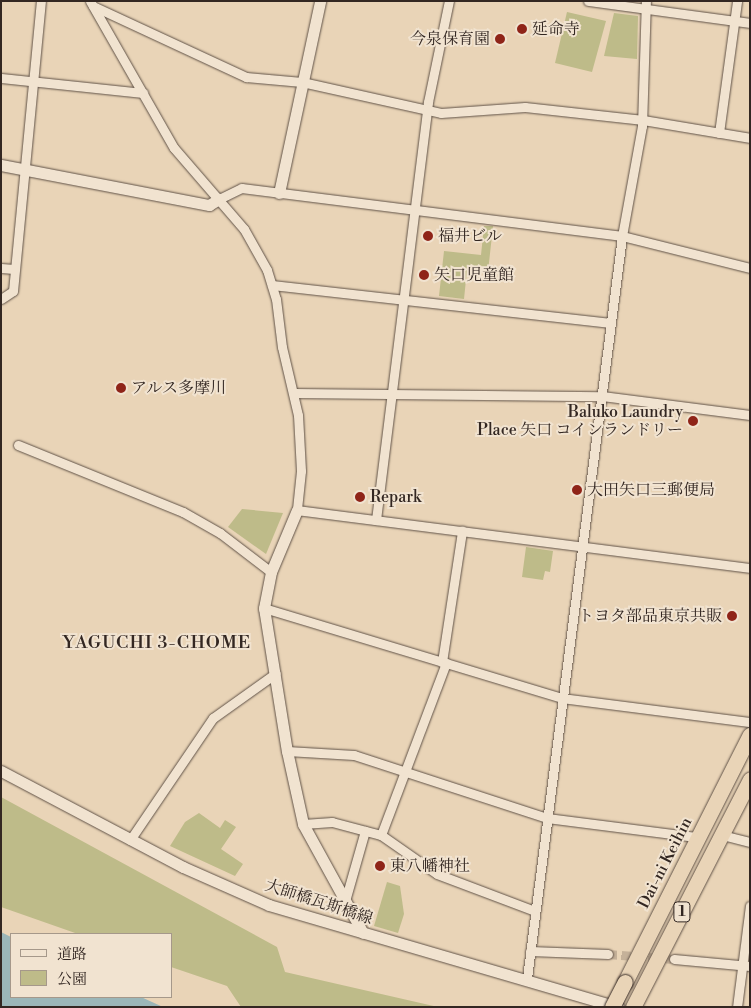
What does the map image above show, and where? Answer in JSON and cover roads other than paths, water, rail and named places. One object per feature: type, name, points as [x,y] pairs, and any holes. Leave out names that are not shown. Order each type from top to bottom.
[{"type":"highway","name":"Dai-ni Keihin","points":[[612,1007],[696,837],[750,735]]},
{"type":"highway","name":"1","points":[[633,1007],[750,779]]},
{"type":"street","points":[[1,299],[13,291],[41,1]]},
{"type":"street","points":[[279,193],[320,1]]},
{"type":"street","points":[[376,520],[428,110],[449,1]]},
{"type":"street","points":[[588,1],[646,5],[750,23]]},
{"type":"street","points":[[719,133],[737,1]]},
{"type":"street","points":[[91,4],[246,77],[302,82],[441,113],[525,107],[643,120],[750,138]]},
{"type":"street","points":[[91,4],[174,148],[219,199],[253,242],[272,285],[282,347],[294,393],[300,463],[296,510],[272,572],[264,608],[276,673],[287,752],[303,824],[364,933]]},
{"type":"street","points":[[527,978],[622,236],[643,120],[646,5]]},
{"type":"street","points":[[1,78],[144,93]]},
{"type":"street","points":[[1,165],[24,167],[209,205],[242,188],[622,236],[750,268]]},
{"type":"street","points":[[1,268],[14,269]]},
{"type":"street","points":[[272,285],[611,324]]},
{"type":"street","points":[[294,393],[602,396],[750,415]]},
{"type":"street","points":[[18,445],[183,512],[220,533],[272,572]]},
{"type":"street","points":[[296,510],[750,568]]},
{"type":"street","points":[[381,835],[406,773],[444,663],[462,532]]},
{"type":"street","points":[[264,608],[562,698],[750,722]]},
{"type":"street","points":[[130,840],[212,718],[276,673]]},
{"type":"street","points":[[287,752],[354,755],[547,818],[696,837]]},
{"type":"street","name":"大師橋瓦斯橋線","points":[[1,771],[130,840],[269,905],[527,978],[618,1007]]},
{"type":"street","points":[[303,824],[332,822],[381,835],[437,874],[535,912]]},
{"type":"street","points":[[345,901],[365,831]]},
{"type":"street","points":[[722,835],[750,842]]},
{"type":"street","points":[[738,1007],[746,965],[750,906]]},
{"type":"street","points":[[530,951],[608,954]]},
{"type":"street","points":[[674,959],[746,965]]},
{"type":"water","points":[[1,932],[10,936],[10,998],[143,998],[163,1007],[1,1007]]},
{"type":"tunnel","points":[[608,954],[674,959]]},
{"type":"place","name":"延命寺","points":[[522,29]]},
{"type":"place","name":"今泉保育園","points":[[500,39]]},
{"type":"place","name":"福井ビル","points":[[428,236]]},
{"type":"place","name":"矢口児童館","points":[[424,275]]},
{"type":"place","name":"アルス多摩川","points":[[121,388]]},
{"type":"place","name":"Baluko Laundry Place 矢口 コインランドリー","points":[[693,421]]},
{"type":"place","name":"大田矢口三郵便局","points":[[577,490]]},
{"type":"place","name":"Repark","points":[[360,497]]},
{"type":"place","name":"トヨタ部品東京共販","points":[[732,616]]},
{"type":"place","name":"東八幡神社","points":[[380,866]]},
{"type":"district","name":"YAGUCHI 3-CHOME","points":[[157,643]]}]
